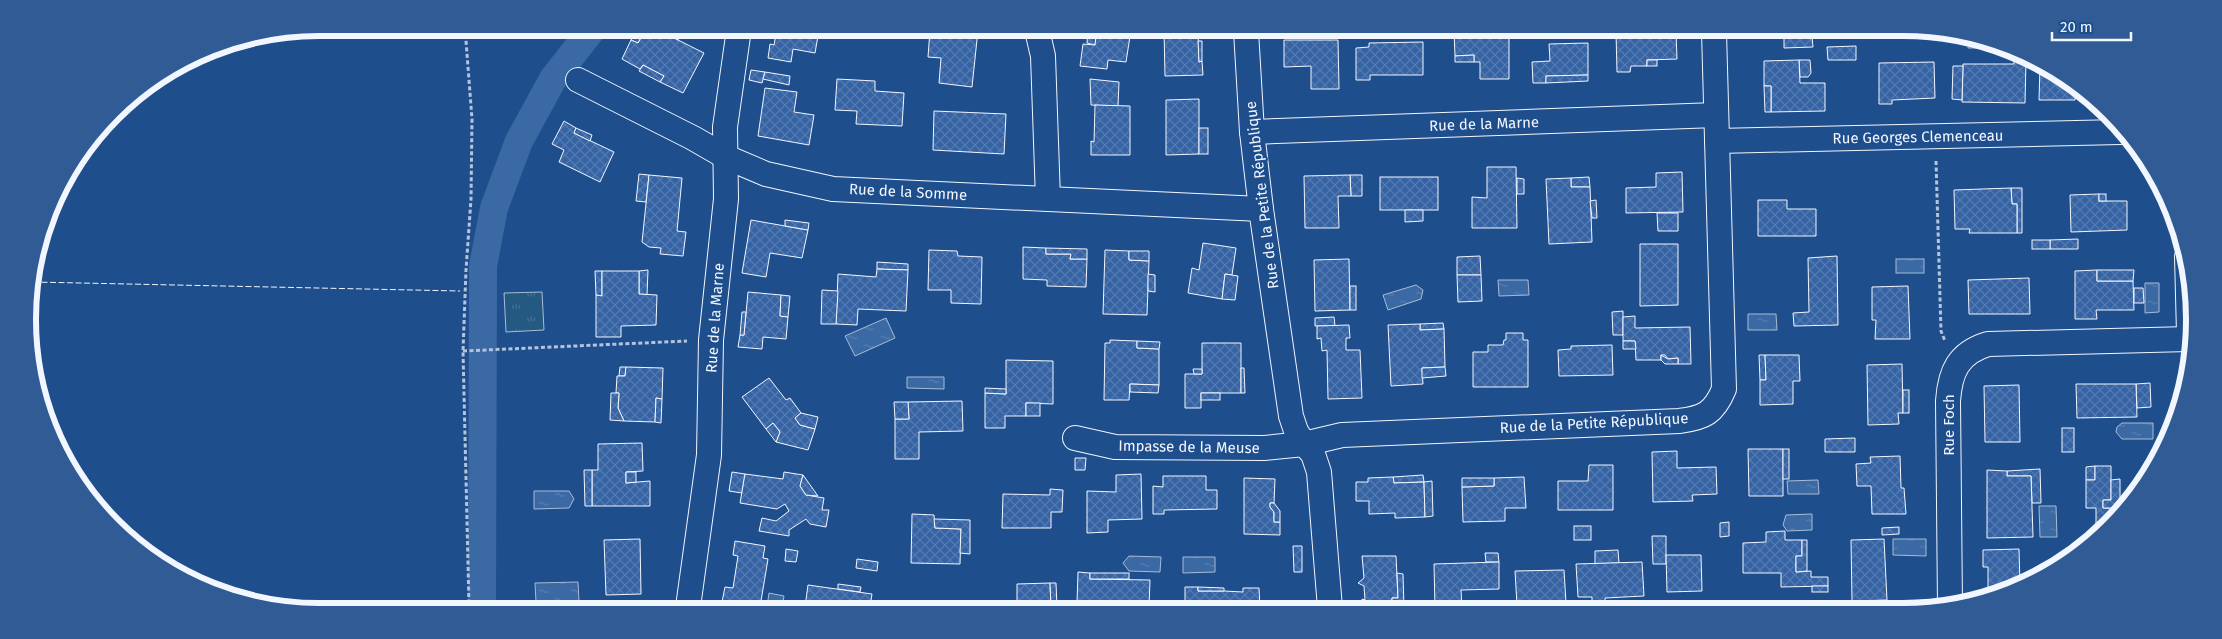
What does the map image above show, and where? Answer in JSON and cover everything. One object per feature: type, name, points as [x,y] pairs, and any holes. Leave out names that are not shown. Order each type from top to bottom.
[{"type":"street","name":"Rue de la Marne","points":[[689,603],[709,455],[710,340],[726,199],[725,127],[739,36]]},
{"type":"street","points":[[1038,36],[1043,56],[1048,199]]},
{"type":"street","name":"Rue de la Petite République","points":[[1246,36],[1252,132],[1291,416],[1296,431],[1313,454],[1319,472],[1330,603]]},
{"type":"street","name":"Rue de la Petite République","points":[[1304,444],[1342,434],[1679,421],[1694,419],[1708,413],[1718,404],[1724,389],[1714,36]]},
{"type":"street","name":"Rue de la Somme","points":[[578,80],[693,138],[726,157],[766,174],[833,189],[1261,208]]},
{"type":"street","name":"Rue de la Marne","points":[[1252,132],[1716,115]]},
{"type":"street","name":"Rue Georges Clemenceau","points":[[1717,141],[2114,132]]},
{"type":"street","points":[[1956,367],[1969,353],[1988,344],[2185,339]]},
{"type":"street","name":"Rue Foch","points":[[1950,598],[1948,401],[1949,382],[1956,367]]},
{"type":"street","name":"Impasse de la Meuse","points":[[1075,438],[1115,447],[1264,448],[1304,444]]},
{"type":"path","points":[[466,36],[472,119],[470,226],[464,351],[469,603]]},
{"type":"path","points":[[1935,137],[1941,331],[1956,367]]},
{"type":"path","points":[[464,351],[578,348],[710,340]]},
{"type":"green space","points":[[542,292],[544,330],[506,332],[504,293]]},
{"type":"water","points":[[1968,44],[1983,48],[1968,48]]},
{"type":"water","points":[[1896,259],[1924,259],[1924,273],[1896,273]]},
{"type":"water","points":[[1498,280],[1528,280],[1529,295],[1499,296]]},
{"type":"water","points":[[2145,283],[2159,283],[2159,312],[2145,313]]},
{"type":"water","points":[[1416,285],[1423,290],[1421,299],[1388,310],[1383,295]]},
{"type":"water","points":[[1748,314],[1776,314],[1777,330],[1748,330]]},
{"type":"water","points":[[886,318],[895,338],[855,356],[845,336]]},
{"type":"water","points":[[907,377],[944,377],[944,389],[907,388]]},
{"type":"water","points":[[2122,423],[2153,423],[2153,439],[2122,439],[2116,432],[2117,427]]},
{"type":"water","points":[[1818,480],[1819,494],[1788,494],[1787,481]]},
{"type":"water","points":[[534,491],[569,491],[574,499],[569,508],[534,509]]},
{"type":"water","points":[[2039,506],[2056,506],[2057,537],[2040,537]]},
{"type":"water","points":[[1812,514],[1812,530],[1787,531],[1783,525],[1786,515]]},
{"type":"water","points":[[1893,539],[1926,539],[1926,556],[1893,555]]},
{"type":"water","points":[[1129,556],[1161,557],[1160,572],[1129,571],[1123,563]]},
{"type":"water","points":[[1183,557],[1215,557],[1215,572],[1183,573]]},
{"type":"water","points":[[578,582],[579,601],[536,602],[535,583]]},
{"type":"water","points":[[769,593],[784,596],[783,603],[768,603]]},
{"type":"building","points":[[633,36],[642,36],[638,43],[631,40]]},
{"type":"building","points":[[642,36],[670,36],[704,53],[683,93],[660,82],[664,76],[643,65],[640,69],[622,59],[631,40],[638,43]]},
{"type":"building","points":[[670,36],[680,36],[678,40]]},
{"type":"building","points":[[776,36],[818,36],[815,53],[793,49],[791,62],[768,58],[770,44],[774,45]]},
{"type":"building","points":[[930,36],[977,36],[972,87],[939,83],[941,58],[928,57]]},
{"type":"building","points":[[1088,36],[1096,36],[1095,45],[1087,43]]},
{"type":"building","points":[[1096,36],[1130,36],[1126,62],[1108,60],[1107,69],[1080,66],[1083,44],[1095,45]]},
{"type":"building","points":[[1164,36],[1198,36],[1199,62],[1202,61],[1203,75],[1165,76]]},
{"type":"building","points":[[1454,36],[1509,36],[1509,79],[1480,79],[1480,62],[1474,62],[1474,55],[1455,56]]},
{"type":"building","points":[[1616,36],[1676,36],[1677,59],[1647,60],[1647,66],[1631,66],[1630,72],[1617,72]]},
{"type":"building","points":[[1812,36],[1813,47],[1784,48],[1784,37]]},
{"type":"building","points":[[1284,40],[1338,40],[1339,89],[1311,89],[1311,66],[1284,67]]},
{"type":"building","points":[[1198,41],[1202,41],[1202,61],[1199,62]]},
{"type":"building","points":[[1423,42],[1423,75],[1370,75],[1370,80],[1356,80],[1356,48],[1369,47],[1369,43]]},
{"type":"building","points":[[1588,43],[1588,75],[1546,76],[1546,83],[1533,83],[1532,62],[1550,61],[1549,44]]},
{"type":"building","points":[[1856,46],[1856,60],[1828,60],[1827,47]]},
{"type":"building","points":[[1474,55],[1474,62],[1455,62],[1455,56]]},
{"type":"building","points":[[2014,59],[2026,64],[2025,103],[1962,102],[1963,64],[2014,64]]},
{"type":"building","points":[[1647,60],[1657,60],[1657,66],[1647,66]]},
{"type":"building","points":[[1799,60],[1810,60],[1811,73],[1808,77],[1800,77]]},
{"type":"building","points":[[1799,60],[1800,83],[1825,83],[1825,111],[1771,112],[1771,86],[1764,86],[1764,61]]},
{"type":"building","points":[[1934,62],[1935,98],[1892,100],[1892,104],[1879,104],[1879,63]]},
{"type":"building","points":[[643,65],[664,76],[660,82],[639,71]]},
{"type":"building","points":[[1953,66],[1963,66],[1962,100],[1952,99]]},
{"type":"building","points":[[751,70],[765,72],[762,83],[749,80]]},
{"type":"building","points":[[765,72],[790,76],[789,85],[763,79]]},
{"type":"building","points":[[2040,72],[2075,95],[2075,100],[2039,100]]},
{"type":"building","points":[[1588,75],[1588,81],[1546,83],[1546,76]]},
{"type":"building","points":[[837,79],[875,81],[875,91],[904,93],[902,126],[856,124],[857,111],[835,110]]},
{"type":"building","points":[[1090,79],[1119,82],[1118,106],[1091,105]]},
{"type":"building","points":[[1764,86],[1771,86],[1771,112],[1765,112]]},
{"type":"building","points":[[765,88],[797,92],[794,112],[814,115],[809,145],[758,136]]},
{"type":"building","points":[[1199,99],[1199,154],[1166,155],[1166,100]]},
{"type":"building","points":[[1095,105],[1130,106],[1130,155],[1091,155],[1091,141],[1094,142]]},
{"type":"building","points":[[934,111],[1006,114],[1004,154],[933,150]]},
{"type":"building","points":[[564,121],[576,128],[574,133],[614,152],[600,182],[559,162],[564,150],[552,144]]},
{"type":"building","points":[[576,128],[592,135],[590,141],[574,133]]},
{"type":"building","points":[[1199,128],[1208,128],[1208,154],[1199,154]]},
{"type":"building","points":[[1487,167],[1516,167],[1517,228],[1472,228],[1472,197],[1487,198]]},
{"type":"building","points":[[1682,172],[1683,212],[1626,213],[1626,188],[1656,187],[1656,173]]},
{"type":"building","points":[[639,174],[649,175],[646,202],[636,201]]},
{"type":"building","points":[[649,175],[682,178],[677,231],[686,232],[683,256],[660,254],[661,248],[649,247],[642,242]]},
{"type":"building","points":[[1350,175],[1362,175],[1362,196],[1351,196]]},
{"type":"building","points":[[1350,175],[1351,196],[1338,196],[1339,228],[1305,228],[1304,176]]},
{"type":"building","points":[[1380,177],[1438,177],[1438,210],[1380,210]]},
{"type":"building","points":[[1589,177],[1590,187],[1571,187],[1571,178]]},
{"type":"building","points":[[1517,178],[1524,179],[1524,194],[1517,194]]},
{"type":"building","points":[[1571,178],[1571,187],[1590,187],[1592,242],[1549,244],[1546,179]]},
{"type":"building","points":[[2011,188],[2022,188],[2022,233],[2017,233],[2017,204],[2012,204]]},
{"type":"building","points":[[2011,188],[2012,204],[2017,204],[2017,233],[1969,233],[1970,229],[1955,229],[1954,190]]},
{"type":"building","points":[[2099,194],[2099,201],[2127,201],[2127,230],[2071,232],[2070,195]]},
{"type":"building","points":[[2099,194],[2106,194],[2106,201],[2099,201]]},
{"type":"building","points":[[1596,200],[1597,218],[1592,218],[1590,201]]},
{"type":"building","points":[[1758,200],[1787,200],[1787,209],[1816,209],[1816,236],[1758,236]]},
{"type":"building","points":[[1405,210],[1423,210],[1423,221],[1405,222]]},
{"type":"building","points":[[1657,213],[1678,213],[1678,231],[1658,231]]},
{"type":"building","points":[[751,220],[808,230],[802,258],[770,253],[766,277],[742,273]]},
{"type":"building","points":[[785,220],[809,223],[808,230],[785,226]]},
{"type":"building","points":[[2078,239],[2078,249],[2050,249],[2050,240]]},
{"type":"building","points":[[2032,240],[2050,240],[2050,249],[2032,249]]},
{"type":"building","points":[[1203,243],[1236,248],[1232,275],[1225,274],[1222,299],[1188,293],[1192,268],[1199,270]]},
{"type":"building","points":[[1640,244],[1678,244],[1678,305],[1640,306]]},
{"type":"building","points":[[1023,247],[1046,248],[1046,254],[1071,254],[1070,259],[1087,259],[1086,287],[1047,286],[1047,280],[1023,279]]},
{"type":"building","points":[[1046,248],[1087,249],[1087,259],[1070,259],[1071,254],[1046,254]]},
{"type":"building","points":[[929,250],[957,251],[958,256],[982,257],[981,304],[951,303],[951,290],[928,290]]},
{"type":"building","points":[[1105,250],[1129,251],[1129,260],[1149,261],[1147,315],[1103,314]]},
{"type":"building","points":[[1129,251],[1149,251],[1149,261],[1129,260]]},
{"type":"building","points":[[1480,256],[1481,275],[1457,275],[1457,257]]},
{"type":"building","points":[[1837,256],[1838,325],[1794,326],[1793,313],[1809,312],[1808,258]]},
{"type":"building","points":[[1349,259],[1350,310],[1315,311],[1314,260]]},
{"type":"building","points":[[877,262],[908,264],[908,270],[877,269]]},
{"type":"building","points":[[877,269],[908,270],[906,311],[858,309],[857,325],[836,324],[838,274],[876,277]]},
{"type":"building","points":[[648,270],[647,295],[639,294],[639,271]]},
{"type":"building","points":[[2097,270],[2097,281],[2133,281],[2134,310],[2096,310],[2097,319],[2075,319],[2075,271]]},
{"type":"building","points":[[2097,270],[2134,270],[2133,281],[2097,281]]},
{"type":"building","points":[[595,271],[602,271],[602,296],[596,295]]},
{"type":"building","points":[[602,271],[639,271],[639,294],[657,295],[656,325],[621,326],[621,337],[596,337],[596,295],[602,296]]},
{"type":"building","points":[[1148,274],[1155,275],[1155,292],[1148,291]]},
{"type":"building","points":[[1225,274],[1238,276],[1235,300],[1222,299]]},
{"type":"building","points":[[1457,275],[1481,275],[1482,301],[1458,302]]},
{"type":"building","points":[[2029,278],[2030,314],[1969,314],[1968,280]]},
{"type":"building","points":[[1350,286],[1356,286],[1356,310],[1350,310]]},
{"type":"building","points":[[1908,286],[1910,339],[1875,339],[1876,320],[1872,320],[1872,287]]},
{"type":"building","points":[[2134,288],[2143,288],[2144,303],[2134,303]]},
{"type":"building","points":[[822,290],[838,291],[836,324],[821,324]]},
{"type":"building","points":[[748,292],[781,295],[780,316],[788,317],[786,339],[763,337],[762,349],[738,347],[740,335],[744,335]]},
{"type":"building","points":[[781,295],[790,296],[788,317],[780,316]]},
{"type":"building","points":[[1623,311],[1623,335],[1613,335],[1612,312]]},
{"type":"building","points":[[742,312],[746,312],[744,335],[740,335]]},
{"type":"building","points":[[1635,316],[1635,328],[1690,327],[1691,364],[1678,364],[1678,358],[1668,359],[1665,355],[1661,355],[1661,360],[1636,360],[1635,341],[1623,341],[1623,317]]},
{"type":"building","points":[[1334,317],[1335,326],[1315,326],[1315,318]]},
{"type":"building","points":[[1443,323],[1444,329],[1420,330],[1420,324]]},
{"type":"building","points":[[1420,324],[1420,330],[1444,329],[1445,367],[1422,368],[1423,384],[1391,386],[1388,325]]},
{"type":"building","points":[[1349,325],[1350,338],[1346,338],[1346,350],[1360,350],[1362,398],[1328,399],[1327,350],[1322,351],[1321,338],[1317,339],[1317,326]]},
{"type":"building","points":[[1506,333],[1523,333],[1523,340],[1528,340],[1528,387],[1473,387],[1473,352],[1488,352],[1488,345],[1503,345],[1504,340],[1506,340]]},
{"type":"building","points":[[1110,340],[1137,341],[1137,348],[1159,349],[1159,385],[1130,384],[1129,400],[1104,400],[1105,343],[1110,343]]},
{"type":"building","points":[[1137,341],[1160,342],[1159,349],[1137,348]]},
{"type":"building","points":[[1623,341],[1635,341],[1636,349],[1623,349]]},
{"type":"building","points":[[1202,343],[1241,343],[1241,393],[1201,393],[1201,408],[1185,408],[1185,374],[1202,374]]},
{"type":"building","points":[[1612,345],[1613,375],[1559,376],[1558,350],[1571,349],[1571,346]]},
{"type":"building","points":[[1661,355],[1668,359],[1678,358],[1678,364],[1665,364],[1661,360]]},
{"type":"building","points":[[1759,355],[1765,355],[1766,380],[1760,380]]},
{"type":"building","points":[[1765,355],[1799,355],[1800,381],[1793,381],[1793,404],[1760,405],[1760,380],[1766,380]]},
{"type":"building","points":[[1006,360],[1053,361],[1053,404],[1026,403],[1026,416],[1005,416],[1005,428],[985,428],[985,393],[1006,394]]},
{"type":"building","points":[[1902,364],[1903,413],[1898,413],[1899,424],[1868,425],[1867,365]]},
{"type":"building","points":[[620,367],[626,367],[625,376],[619,376]]},
{"type":"building","points":[[626,367],[663,368],[662,399],[656,398],[655,422],[624,421],[618,408],[619,393],[616,393],[617,376],[625,376]]},
{"type":"building","points":[[1445,367],[1446,376],[1422,378],[1422,368]]},
{"type":"building","points":[[1241,368],[1244,368],[1245,393],[1241,393]]},
{"type":"building","points":[[1193,369],[1202,369],[1202,374],[1194,374]]},
{"type":"building","points":[[769,378],[786,400],[790,398],[801,413],[795,418],[800,425],[815,429],[808,450],[776,442],[780,432],[773,423],[766,429],[742,397]]},
{"type":"building","points":[[2150,383],[2151,407],[2137,408],[2136,384]]},
{"type":"building","points":[[1130,384],[1159,385],[1158,393],[1130,392]]},
{"type":"building","points":[[2076,384],[2136,384],[2137,417],[2077,418]]},
{"type":"building","points":[[2019,385],[2020,442],[1985,442],[1984,386]]},
{"type":"building","points":[[985,388],[1006,389],[1006,394],[985,393]]},
{"type":"building","points":[[1903,390],[1909,390],[1909,413],[1903,413]]},
{"type":"building","points":[[611,393],[619,393],[618,408],[624,421],[610,420]]},
{"type":"building","points":[[1201,393],[1220,393],[1220,400],[1201,400]]},
{"type":"building","points":[[656,398],[662,399],[661,423],[655,422]]},
{"type":"building","points":[[962,401],[963,431],[919,432],[919,459],[895,459],[895,419],[909,419],[908,402]]},
{"type":"building","points":[[894,402],[908,402],[909,419],[895,419]]},
{"type":"building","points":[[1026,403],[1040,403],[1040,416],[1026,416]]},
{"type":"building","points":[[801,413],[818,417],[815,429],[800,425],[795,418]]},
{"type":"building","points":[[773,423],[780,432],[776,442],[766,429]]},
{"type":"building","points":[[2062,428],[2074,428],[2074,452],[2062,452]]},
{"type":"building","points":[[1855,438],[1855,452],[1825,452],[1825,439]]},
{"type":"building","points":[[642,443],[643,471],[626,472],[626,483],[650,481],[650,506],[592,506],[592,470],[598,470],[598,444]]},
{"type":"building","points":[[1748,449],[1783,449],[1783,496],[1749,496]]},
{"type":"building","points":[[1783,449],[1789,449],[1789,479],[1783,479]]},
{"type":"building","points":[[1677,451],[1677,468],[1716,467],[1717,494],[1692,495],[1693,501],[1653,502],[1652,452]]},
{"type":"building","points":[[1900,456],[1901,488],[1904,488],[1906,514],[1872,514],[1871,486],[1857,486],[1856,464],[1871,463],[1870,457]]},
{"type":"building","points":[[1075,458],[1086,458],[1085,470],[1075,470]]},
{"type":"building","points":[[1589,465],[1613,465],[1613,510],[1558,510],[1558,481],[1588,481]]},
{"type":"building","points":[[2095,466],[2095,480],[2086,480],[2086,467]]},
{"type":"building","points":[[2095,466],[2111,466],[2111,500],[2103,500],[2103,508],[2113,508],[2096,526],[2096,508],[2086,508],[2086,480],[2095,480]]},
{"type":"building","points":[[2040,469],[2041,503],[2032,503],[2031,476],[2007,476],[2007,471]]},
{"type":"building","points":[[584,470],[592,470],[592,506],[585,506]]},
{"type":"building","points":[[1987,470],[2007,471],[2007,476],[2031,476],[2033,537],[1987,538]]},
{"type":"building","points":[[626,472],[636,472],[636,482],[626,483]]},
{"type":"building","points":[[732,472],[745,474],[742,493],[729,491]]},
{"type":"building","points":[[784,472],[803,475],[800,486],[806,495],[824,498],[822,510],[829,510],[826,527],[810,524],[806,519],[789,530],[789,536],[759,531],[762,518],[776,521],[789,511],[785,504],[777,509],[740,503],[745,474],[783,479]]},
{"type":"building","points":[[1141,474],[1142,519],[1108,520],[1108,532],[1087,533],[1087,491],[1116,492],[1116,475]]},
{"type":"building","points":[[803,475],[818,496],[806,495],[800,486]]},
{"type":"building","points":[[1423,475],[1424,482],[1394,483],[1393,477]]},
{"type":"building","points":[[1163,476],[1206,476],[1206,490],[1217,490],[1217,509],[1164,510],[1164,514],[1153,514],[1153,486],[1163,487]]},
{"type":"building","points":[[1393,477],[1394,483],[1424,482],[1425,517],[1395,518],[1395,513],[1369,514],[1369,501],[1356,501],[1356,482],[1368,482],[1368,478]]},
{"type":"building","points":[[1524,477],[1526,508],[1505,508],[1505,521],[1463,522],[1462,487],[1494,486],[1494,478]]},
{"type":"building","points":[[1244,478],[1275,479],[1274,503],[1270,503],[1270,507],[1274,512],[1274,522],[1280,522],[1280,535],[1244,534]]},
{"type":"building","points":[[1462,478],[1494,478],[1494,486],[1462,487]]},
{"type":"building","points":[[2120,479],[2120,500],[2113,508],[2103,508],[2103,500],[2111,500],[2111,480]]},
{"type":"building","points":[[1432,481],[1433,516],[1425,517],[1424,482]]},
{"type":"building","points":[[1050,489],[1063,490],[1062,512],[1051,512],[1051,528],[1002,528],[1003,494],[1050,495]]},
{"type":"building","points":[[1270,503],[1274,503],[1280,511],[1280,522],[1274,522],[1274,512],[1270,507]]},
{"type":"building","points":[[912,514],[934,515],[935,528],[961,529],[960,564],[911,563]]},
{"type":"building","points":[[934,519],[970,520],[970,554],[960,553],[961,529],[935,528]]},
{"type":"building","points":[[1729,522],[1729,536],[1720,537],[1720,523]]},
{"type":"building","points":[[1574,526],[1591,526],[1591,540],[1574,540]]},
{"type":"building","points":[[1899,527],[1899,534],[1882,535],[1882,528]]},
{"type":"building","points":[[1785,531],[1785,540],[1802,540],[1802,556],[1796,556],[1796,572],[1811,571],[1811,577],[1828,577],[1828,586],[1781,587],[1781,573],[1743,573],[1743,543],[1766,542],[1766,532]]},
{"type":"building","points":[[1652,536],[1666,536],[1666,564],[1653,564]]},
{"type":"building","points":[[640,539],[641,594],[606,595],[604,540]]},
{"type":"building","points":[[1884,539],[1887,600],[1852,601],[1851,540]]},
{"type":"building","points":[[1802,540],[1807,540],[1807,571],[1796,572],[1796,556],[1802,556]]},
{"type":"building","points":[[735,541],[765,546],[763,558],[768,559],[761,603],[722,603],[725,587],[733,588],[738,556],[733,555]]},
{"type":"building","points":[[1293,546],[1302,546],[1302,572],[1294,572]]},
{"type":"building","points":[[786,549],[798,551],[796,562],[785,561]]},
{"type":"building","points":[[2019,549],[2020,577],[1988,590],[1988,567],[1983,567],[1983,550]]},
{"type":"building","points":[[1618,550],[1619,563],[1595,564],[1595,551]]},
{"type":"building","points":[[1485,553],[1498,553],[1499,562],[1486,562]]},
{"type":"building","points":[[1666,555],[1701,555],[1702,591],[1667,592]]},
{"type":"building","points":[[1362,556],[1396,556],[1398,598],[1392,598],[1392,603],[1362,603],[1362,599],[1365,600],[1364,586],[1358,583],[1364,578]]},
{"type":"building","points":[[857,559],[878,562],[877,571],[856,568]]},
{"type":"building","points":[[1499,562],[1499,589],[1461,590],[1462,603],[1435,603],[1434,564]]},
{"type":"building","points":[[1642,562],[1644,596],[1605,598],[1605,602],[1592,602],[1592,597],[1578,597],[1576,564]]},
{"type":"building","points":[[1564,570],[1566,603],[1517,603],[1515,571]]},
{"type":"building","points":[[1078,572],[1090,573],[1090,579],[1150,580],[1149,603],[1077,603]]},
{"type":"building","points":[[1090,573],[1129,573],[1129,579],[1090,579]]},
{"type":"building","points":[[1397,573],[1403,574],[1404,603],[1392,603],[1392,598],[1398,598]]},
{"type":"building","points":[[1050,583],[1051,603],[1017,603],[1017,584]]},
{"type":"building","points":[[1050,583],[1056,583],[1057,603],[1051,603]]},
{"type":"building","points":[[838,584],[861,587],[860,592],[838,589]]},
{"type":"building","points":[[808,585],[872,594],[871,603],[806,603]]},
{"type":"building","points":[[1812,586],[1828,586],[1828,592],[1812,592]]},
{"type":"building","points":[[1185,587],[1198,587],[1198,591],[1243,592],[1243,588],[1259,588],[1260,603],[1185,603]]},
{"type":"building","points":[[1198,587],[1224,588],[1224,591],[1198,591]]},
{"type":"building","points":[[1795,602],[1795,603],[1759,603]]},
{"type":"waterway","points":[[482,603],[483,266],[494,208],[519,141],[553,79],[587,36]]},
{"type":"fence","points":[[39,282],[460,291]]}]
